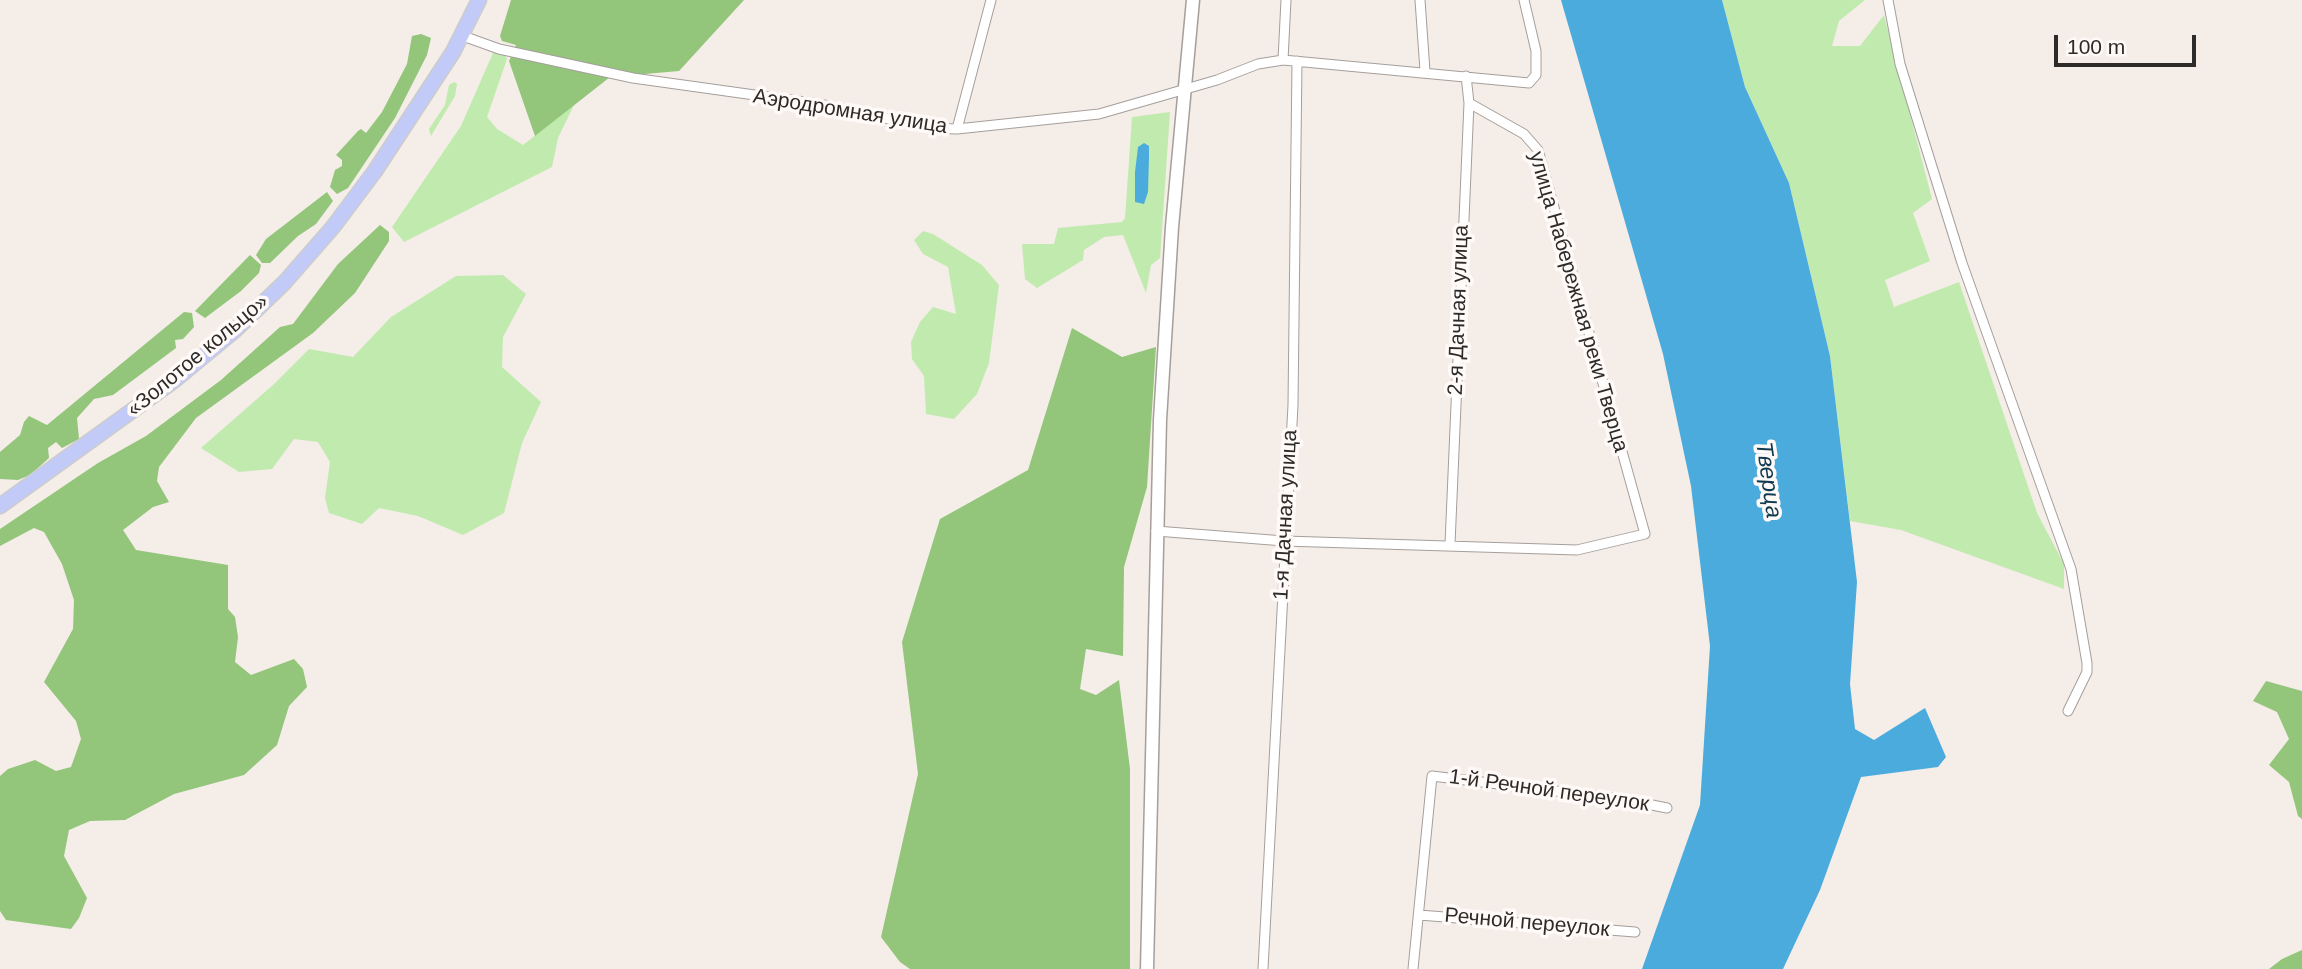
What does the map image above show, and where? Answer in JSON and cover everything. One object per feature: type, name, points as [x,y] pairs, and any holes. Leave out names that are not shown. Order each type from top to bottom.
[{"type":"main road","name":"«Золотое кольцо»","points":[[0,506],[176,379],[268,299],[354,200],[409,122],[463,36],[479,0]]},
{"type":"main road","points":[[1147,969],[1160,420],[1184,87],[1193,0]]},
{"type":"street","points":[[957,129],[991,0]]},
{"type":"street","points":[[1283,61],[1286,0]]},
{"type":"street","points":[[1420,0],[1426,71]]},
{"type":"street","name":"Аэродромная улица","points":[[463,36],[499,49],[632,78],[819,104],[931,128],[957,129],[1099,114],[1184,87],[1217,80],[1258,64],[1283,61],[1426,71],[1529,83],[1536,75],[1536,51],[1524,0]]},
{"type":"street","points":[[1888,0],[1900,64],[1962,263],[2071,569],[2087,672],[2068,711]]},
{"type":"street","name":"1-я Дачная улица","points":[[1263,969],[1293,405],[1297,61]]},
{"type":"street","name":"2-я Дачная улица","points":[[1450,544],[1469,103],[1466,76]]},
{"type":"street","name":"улица Набережная реки Тверца","points":[[1450,544],[1577,550],[1645,534],[1538,150],[1514,127],[1469,103]]},
{"type":"street","points":[[1156,531],[1284,541],[1450,544]]},
{"type":"street","name":"1-й Речной переулок","points":[[1419,915],[1432,776],[1622,799],[1667,808]]},
{"type":"street","points":[[1413,969],[1419,915]]},
{"type":"street","name":"Речной переулок","points":[[1419,915],[1635,932]]},
{"type":"green space","points":[[511,0],[744,0],[679,71],[610,77],[535,136],[509,61],[516,45],[502,41],[500,36]]},
{"type":"green space","points":[[1722,0],[1865,0],[1839,21],[1832,46],[1860,46],[1884,15],[1932,199],[1913,213],[1930,261],[1885,280],[1894,307],[1959,282],[2037,513],[2064,564],[2064,589],[1901,530],[1850,521],[1830,356],[1789,183],[1745,87]]},
{"type":"green space","points":[[421,34],[431,38],[427,55],[395,118],[348,188],[337,194],[330,187],[335,170],[342,166],[342,160],[336,155],[358,131],[361,129],[366,133],[382,112],[407,64],[412,36]]},
{"type":"green space","points":[[503,51],[507,59],[487,117],[497,129],[523,145],[574,105],[558,138],[552,167],[404,242],[392,227],[461,126],[493,53]]},
{"type":"green space","points":[[454,82],[457,84],[455,96],[431,136],[429,129],[445,105],[449,85]]},
{"type":"green space","points":[[1170,112],[1160,258],[1151,265],[1146,293],[1123,235],[1104,237],[1084,250],[1083,260],[1037,288],[1025,279],[1022,244],[1054,244],[1058,228],[1122,222],[1125,218],[1132,117]]},
{"type":"green space","points":[[327,192],[333,201],[316,224],[298,236],[270,263],[262,263],[256,255],[266,239]]},
{"type":"green space","points":[[380,225],[389,232],[389,241],[355,293],[313,333],[196,418],[159,467],[157,481],[169,502],[153,507],[123,530],[136,550],[228,565],[228,609],[235,617],[238,637],[235,662],[251,675],[294,659],[303,669],[307,687],[289,706],[277,745],[244,775],[174,794],[125,820],[90,821],[69,830],[64,856],[87,898],[71,929],[6,920],[0,911],[0,776],[8,769],[35,760],[56,771],[71,767],[81,739],[76,721],[44,682],[73,629],[74,600],[62,564],[44,532],[34,528],[0,546],[0,529],[98,463],[146,436],[221,380],[280,327],[293,324],[338,264]]},
{"type":"green space","points":[[923,231],[933,234],[982,265],[999,285],[989,363],[977,394],[954,419],[926,414],[924,376],[912,359],[911,342],[920,322],[933,307],[956,314],[948,267],[923,254],[914,240]]},
{"type":"green space","points":[[250,255],[261,265],[259,273],[241,291],[205,318],[195,311]]},
{"type":"green space","points":[[503,275],[526,294],[503,337],[502,367],[541,402],[522,443],[504,513],[463,535],[418,516],[379,508],[362,524],[329,513],[325,498],[330,462],[318,442],[294,439],[272,469],[239,472],[201,448],[273,385],[309,349],[353,357],[391,317],[456,276]]},
{"type":"green space","points":[[184,312],[192,313],[194,327],[183,339],[175,340],[176,348],[113,395],[94,399],[77,418],[79,439],[62,448],[56,442],[48,448],[49,458],[30,475],[18,480],[0,479],[0,452],[20,435],[29,416],[47,425]]},
{"type":"green space","points":[[1072,328],[1122,357],[1156,347],[1147,487],[1124,567],[1123,656],[1086,649],[1080,689],[1096,695],[1119,680],[1130,769],[1130,969],[910,969],[900,962],[881,937],[918,774],[902,642],[940,519],[1028,470]]},
{"type":"green space","points":[[2266,681],[2302,691],[2302,819],[2298,816],[2289,782],[2269,765],[2289,739],[2277,712],[2253,701]]},
{"type":"green space","points":[[2302,950],[2302,969],[2269,969],[2282,959]]},
{"type":"water","name":"Тверца","points":[[1561,0],[1722,0],[1745,87],[1789,183],[1830,356],[1857,582],[1850,684],[1855,729],[1874,740],[1925,708],[1946,757],[1938,767],[1861,777],[1820,890],[1783,969],[1642,969],[1700,805],[1710,646],[1691,486],[1663,354]]},
{"type":"water","points":[[1144,143],[1149,146],[1149,157],[1148,192],[1144,204],[1135,202],[1135,172],[1138,147]]}]
